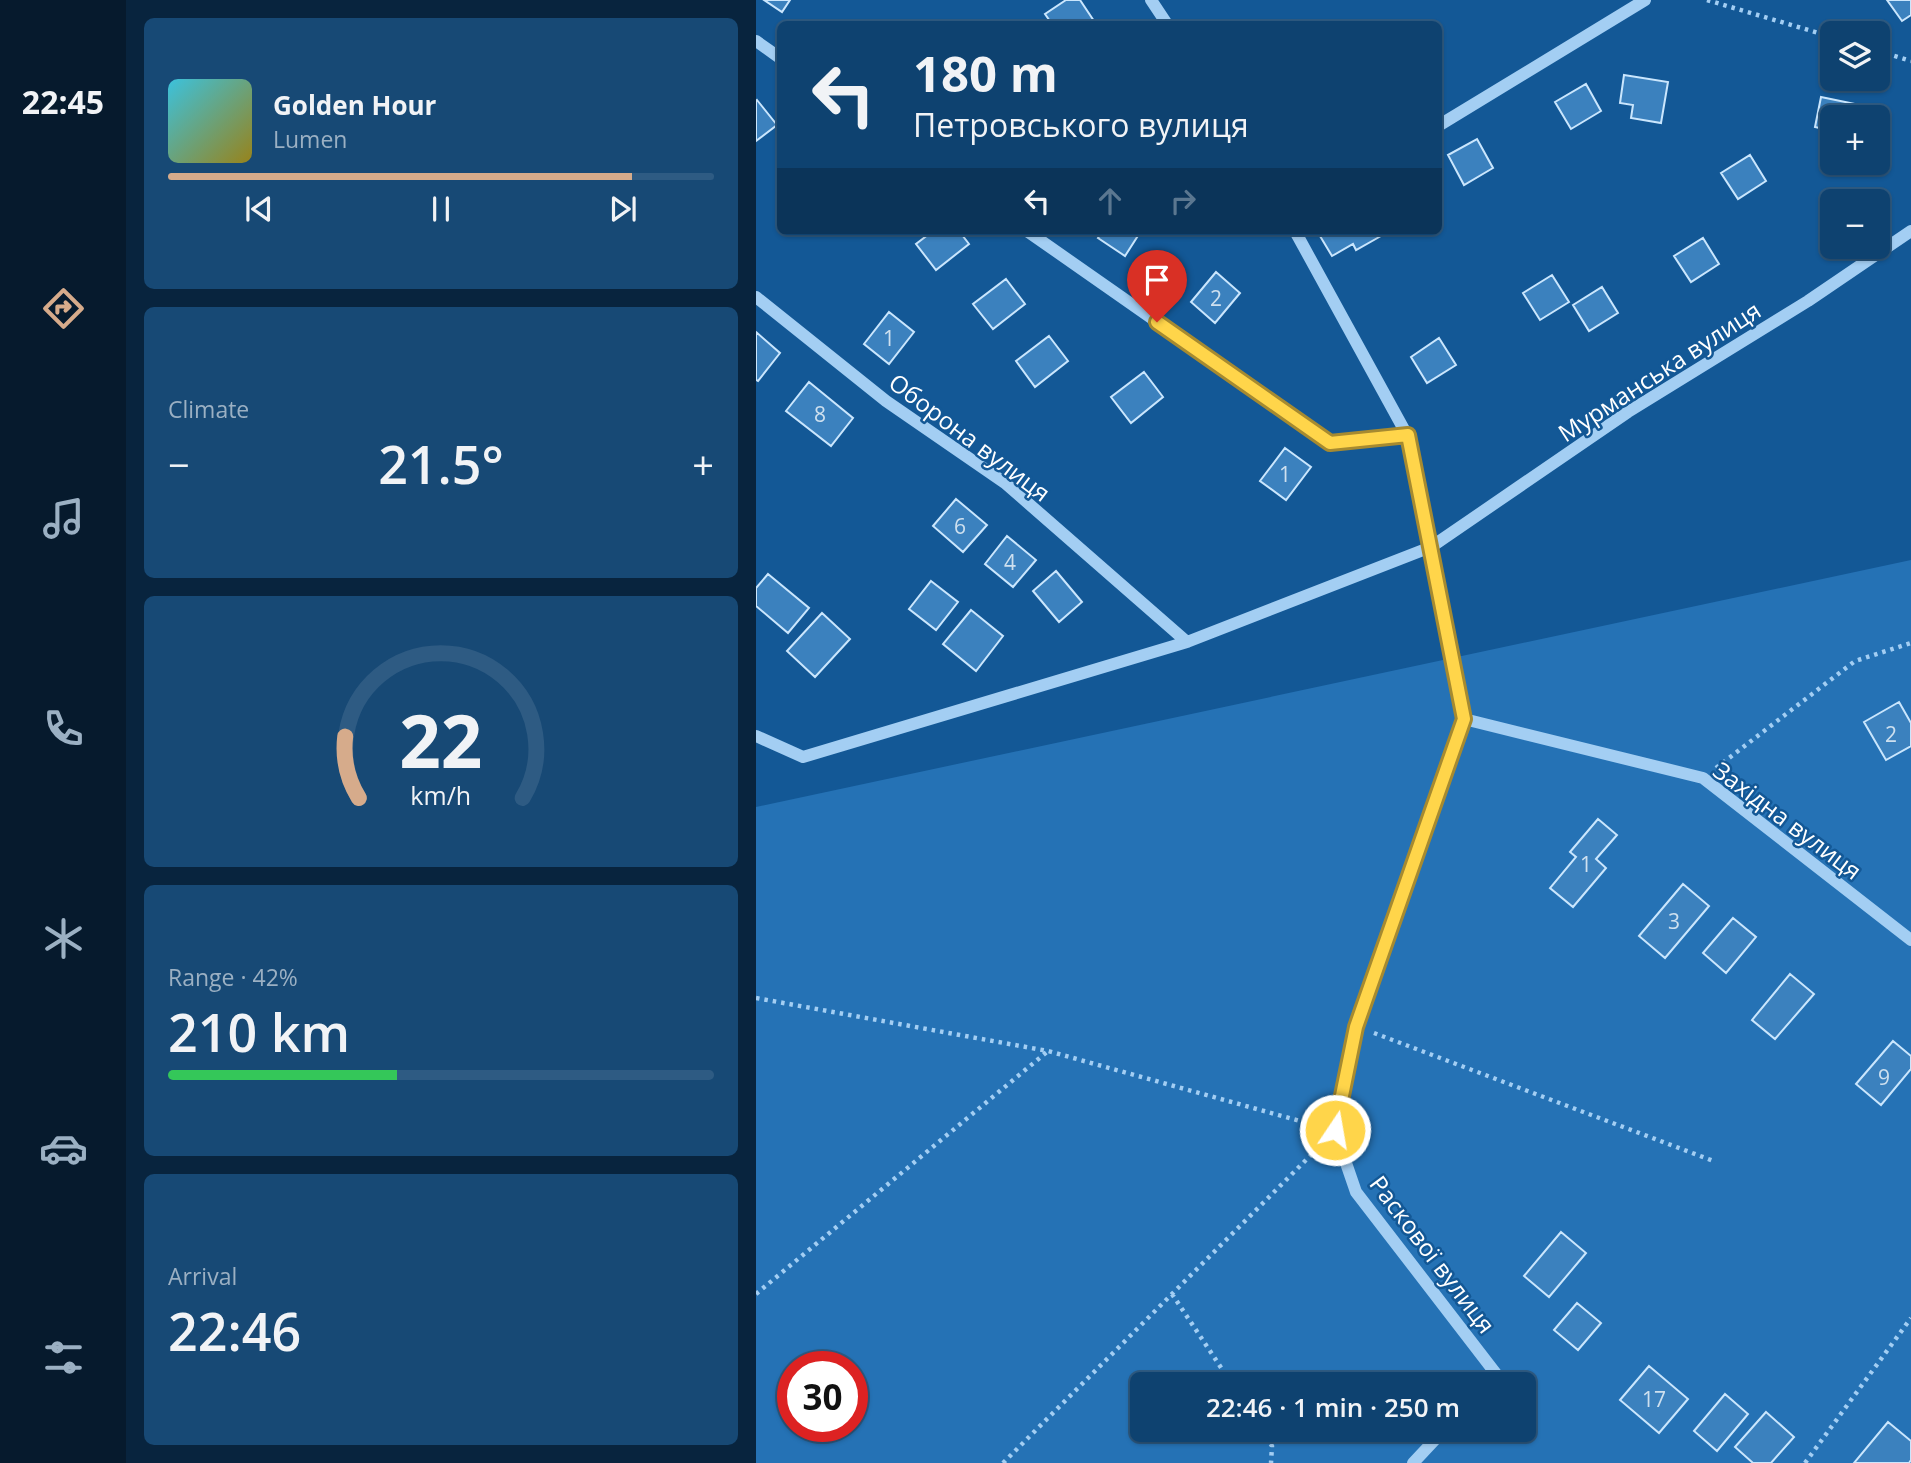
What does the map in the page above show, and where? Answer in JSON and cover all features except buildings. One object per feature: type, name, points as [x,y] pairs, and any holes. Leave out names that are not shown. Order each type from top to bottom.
[{"type":"street","points":[[1151,0],[1165,21]]},
{"type":"street","points":[[1442,124],[1645,0]]},
{"type":"street","points":[[756,41],[777,56]]},
{"type":"street","name":"Мурманська вулиця","points":[[756,736],[803,757],[1187,642],[1430,547],[1628,412],[1808,301],[1911,231]]},
{"type":"street","points":[[1033,235],[1330,443],[1408,435]]},
{"type":"street","points":[[1297,235],[1408,435],[1464,719],[1356,1027],[1335,1130]]},
{"type":"street","name":"Оборона вулиця","points":[[756,297],[886,401],[1005,483],[1187,642]]},
{"type":"street","name":"Західна вулиця","points":[[1464,719],[1703,778],[1911,940]]},
{"type":"street","name":"Раскової вулиця","points":[[1335,1130],[1356,1192],[1495,1372]]},
{"type":"street","points":[[1413,1463],[1433,1442]]},
{"type":"path","points":[[1707,0],[1820,33]]},
{"type":"path","points":[[1890,55],[1911,61]]},
{"type":"path","points":[[1703,778],[1855,661],[1911,643]]},
{"type":"path","points":[[756,998],[1048,1051],[1335,1130],[1003,1463]]},
{"type":"path","points":[[1356,1027],[1716,1162]]},
{"type":"path","points":[[756,1294],[1048,1051]]},
{"type":"path","points":[[1172,1294],[1223,1372]]},
{"type":"path","points":[[1805,1463],[1911,1318]]},
{"type":"path","points":[[1269,1442],[1272,1446],[1271,1463]]},
{"type":"shaded area","points":[[1911,560],[1911,1463],[756,1463],[756,807]]},
{"type":"route","points":[[1157,322],[1330,443],[1408,435],[1464,719],[1356,1027],[1335,1130]]}]
